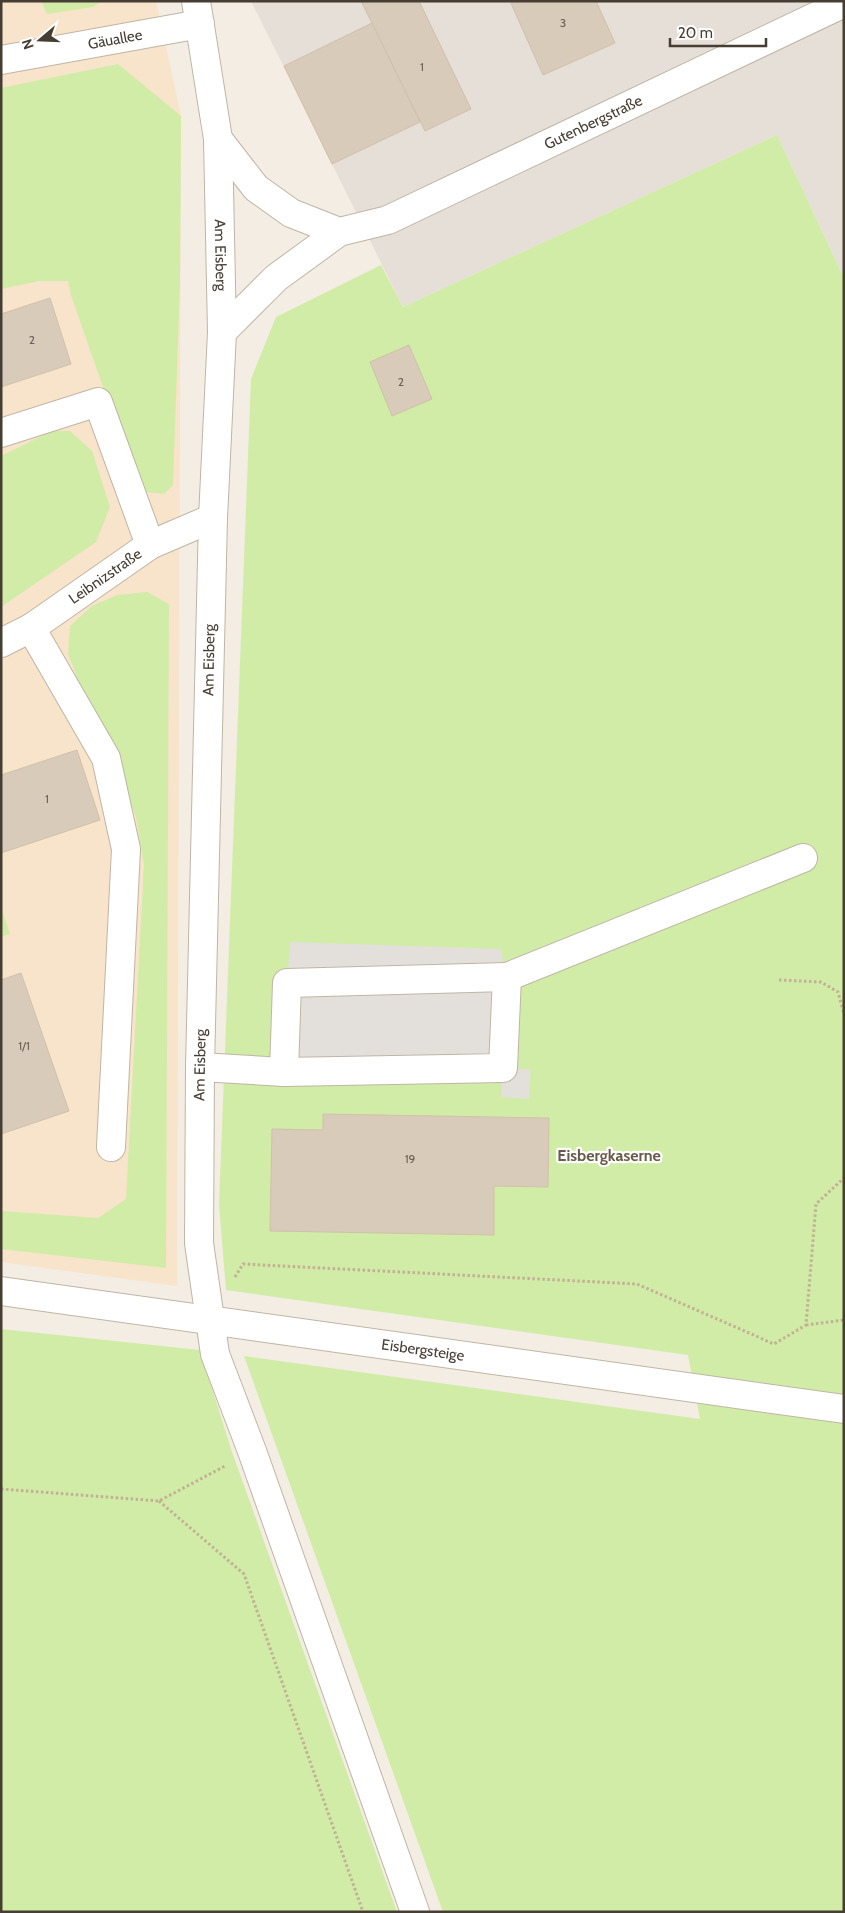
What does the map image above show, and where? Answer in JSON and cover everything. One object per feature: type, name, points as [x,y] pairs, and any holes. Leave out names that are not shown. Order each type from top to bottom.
[{"type":"street","name":"Gutenbergstraße","points":[[222,332],[276,278],[339,232],[388,220],[844,3]]},
{"type":"street","name":"Gäuallee","points":[[1,60],[198,13]]},
{"type":"street","name":"Am Eisberg","points":[[198,13],[218,139],[222,332],[213,518],[200,1067],[199,1243],[215,1354],[252,1451],[416,1912]]},
{"type":"street","points":[[218,139],[256,188],[291,213],[339,232]]},
{"type":"street","points":[[1,433],[98,402],[150,545]]},
{"type":"street","name":"Leibnizstraße","points":[[1,643],[31,628],[150,545],[213,518]]},
{"type":"street","points":[[31,628],[106,758],[126,849],[111,1147]]},
{"type":"street","points":[[284,1072],[287,983],[506,977],[803,858]]},
{"type":"street","points":[[200,1067],[284,1072],[503,1068],[506,977]]},
{"type":"street","name":"Eisbergsteige","points":[[1,1291],[844,1409]]},
{"type":"path","points":[[779,980],[821,982],[838,992],[844,1014]]},
{"type":"path","points":[[806,1325],[816,1204],[844,1178]]},
{"type":"path","points":[[233,1280],[243,1264],[637,1284],[774,1344],[806,1325],[844,1320]]},
{"type":"path","points":[[1,1489],[159,1501],[252,1451]]},
{"type":"path","points":[[159,1501],[244,1574],[363,1912]]},
{"type":"shaded area","points":[[1,1],[156,1],[181,116],[177,1286],[1,1262]]},
{"type":"shaded area","points":[[251,1],[844,1],[844,278],[777,135],[403,307]]},
{"type":"shaded area","points":[[290,942],[501,949],[506,977],[503,1068],[284,1072]]},
{"type":"shaded area","points":[[503,1068],[531,1070],[529,1099],[501,1097]]},
{"type":"green space","points":[[41,1],[102,1],[93,7],[47,14]]},
{"type":"green space","points":[[118,64],[181,116],[180,283],[173,485],[164,494],[139,491],[71,295],[68,281],[39,281],[1,289],[1,88]]},
{"type":"green space","points":[[777,135],[844,278],[844,1912],[443,1912],[244,1356],[700,1419],[688,1355],[226,1290],[219,1205],[251,379],[276,317],[381,265],[403,307]]},
{"type":"green space","points":[[52,431],[70,431],[92,451],[110,507],[96,542],[1,607],[1,456]]},
{"type":"green space","points":[[147,592],[169,604],[166,1268],[1,1249],[1,1211],[98,1218],[126,1199],[144,865],[136,817],[107,739],[85,698],[68,654],[70,626],[92,606],[117,595]]},
{"type":"green space","points":[[1,907],[10,934],[1,937]]},
{"type":"green space","points":[[1,1329],[200,1350],[232,1452],[397,1912],[1,1912]]},
{"type":"building","points":[[361,1],[419,1],[471,109],[425,131]]},
{"type":"building","points":[[510,1],[596,1],[615,43],[543,75]]},
{"type":"building","points":[[372,23],[420,122],[332,164],[284,66]]},
{"type":"building","points":[[50,298],[71,364],[1,387],[1,314]]},
{"type":"building","points":[[409,345],[432,399],[392,416],[370,362]]},
{"type":"building","points":[[77,750],[100,820],[1,853],[1,775]]},
{"type":"building","points":[[21,973],[69,1111],[1,1134],[1,980]]},
{"type":"building","points":[[323,1114],[549,1118],[548,1187],[494,1186],[494,1235],[270,1231],[272,1129],[323,1130]]},
{"type":"district","name":"Eisbergkaserne","points":[[609,1155]]}]
